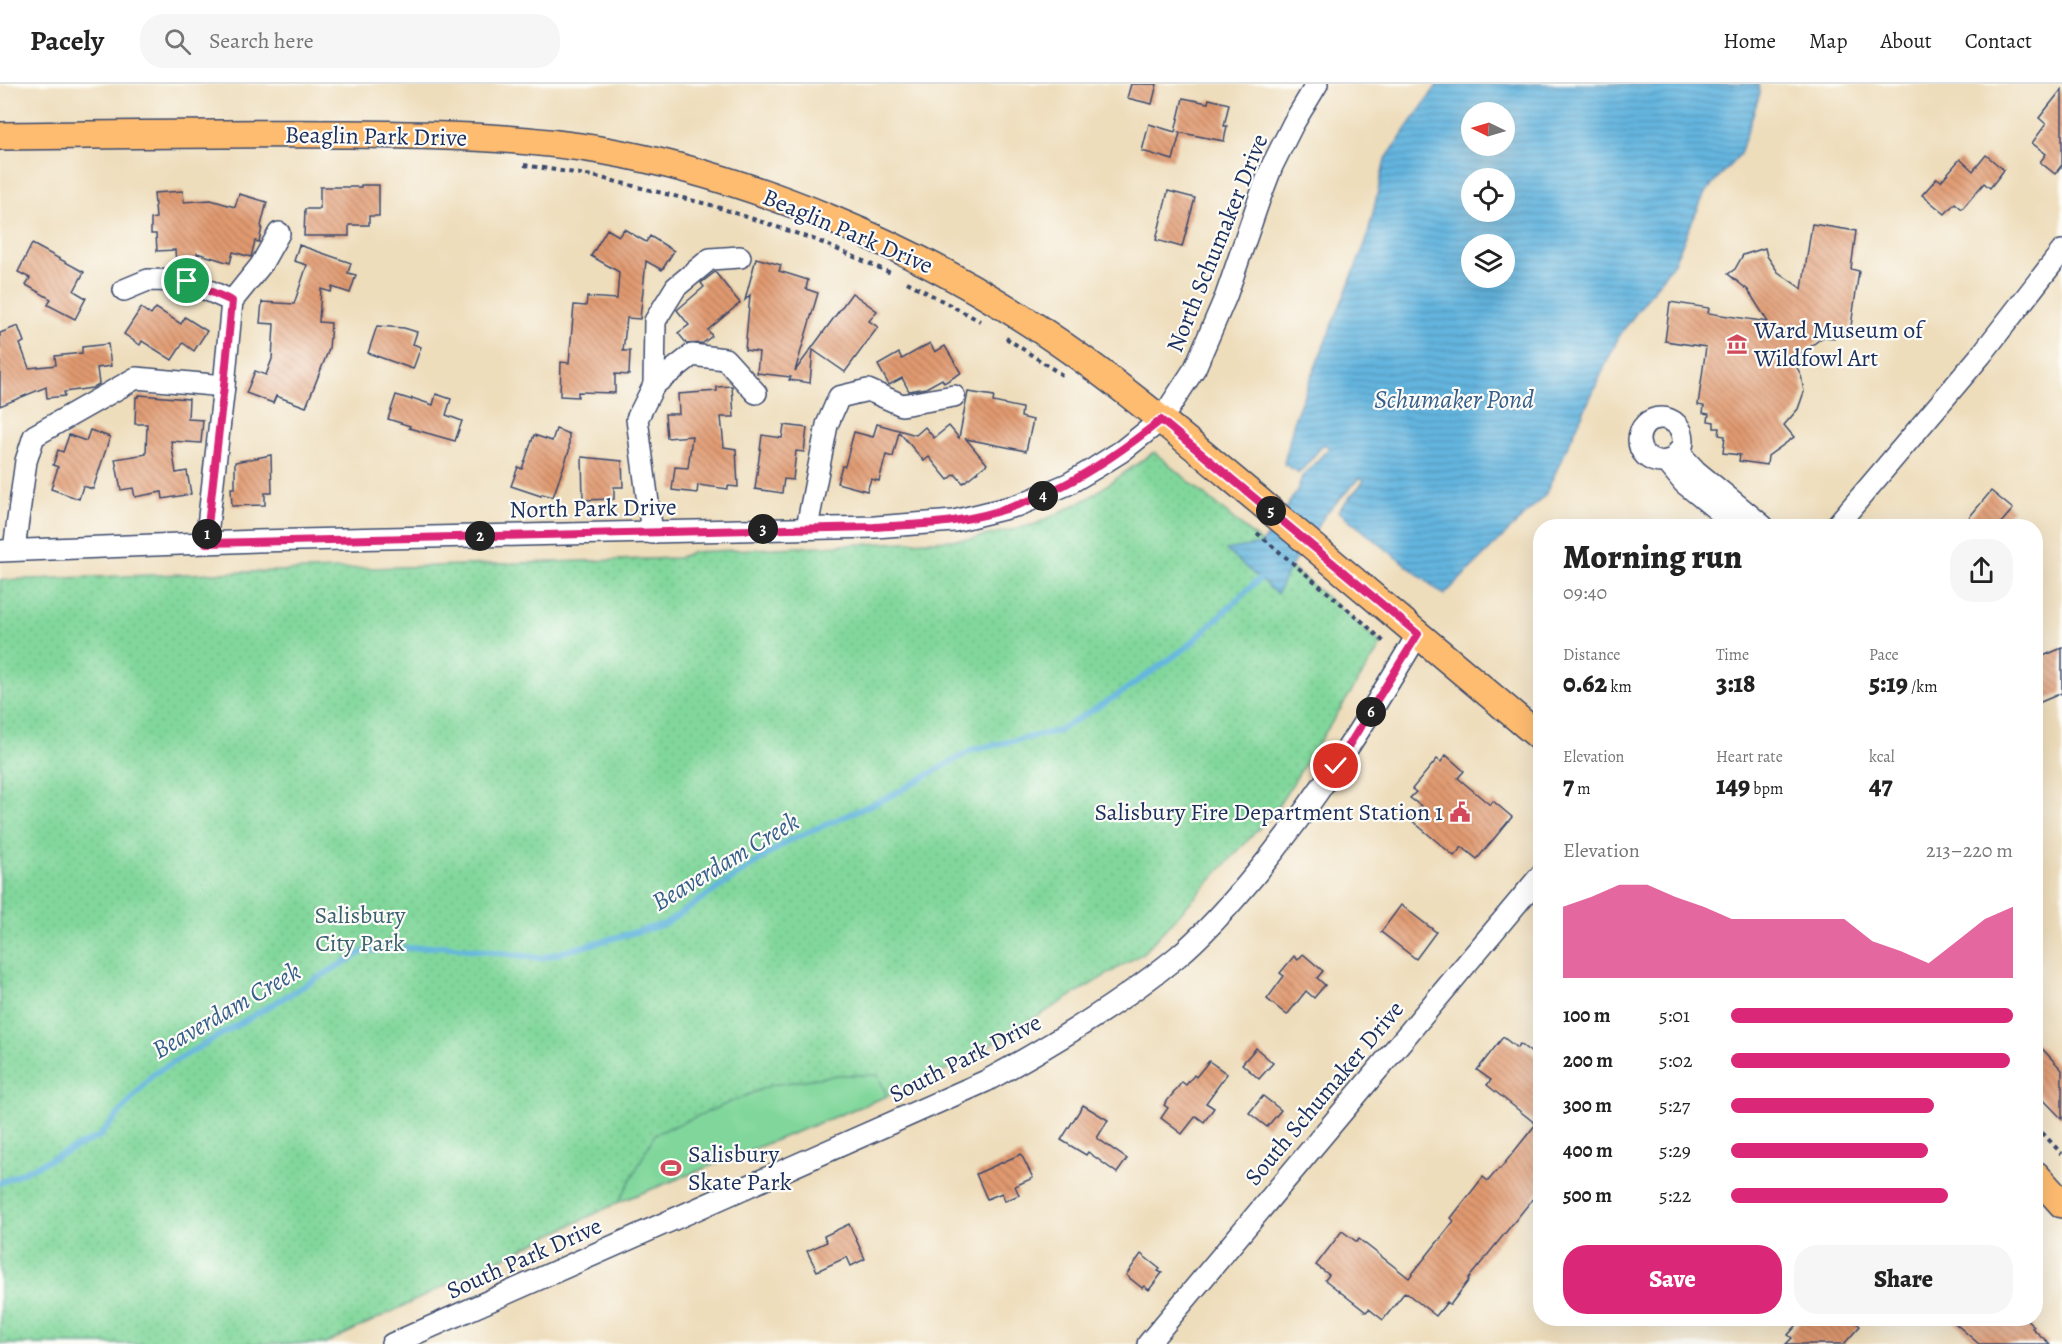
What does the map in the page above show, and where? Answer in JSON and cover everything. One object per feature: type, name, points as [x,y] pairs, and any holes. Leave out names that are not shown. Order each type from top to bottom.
[{"type":"main road","name":"Beaglin Park Drive","points":[[0,136],[306,133],[417,135],[532,141],[605,151],[661,163],[786,201],[946,273],[1038,328],[1161,420],[1533,731]]},
{"type":"main road","points":[[2043,1183],[2062,1204]]},
{"type":"street","name":"North Schumaker Drive","points":[[1161,420],[1195,368],[1226,296],[1258,200],[1272,166],[1317,84]]},
{"type":"street","points":[[206,543],[232,301],[261,265],[279,233]]},
{"type":"street","points":[[1842,519],[1981,355],[2062,251]]},
{"type":"street","points":[[652,533],[637,420],[654,385],[655,321],[676,287],[710,259],[740,257]]},
{"type":"street","points":[[124,290],[148,280],[187,281],[232,301]]},
{"type":"street","points":[[654,385],[692,355],[725,358],[756,393]]},
{"type":"street","points":[[7,550],[26,460],[34,436],[136,378],[224,386]]},
{"type":"street","points":[[807,527],[826,425],[839,397],[868,390],[902,405],[954,396]]},
{"type":"street","name":"North Park Drive","points":[[7,550],[929,524],[987,514],[1018,505],[1068,484],[1122,451],[1161,420]]},
{"type":"street","points":[[1728,519],[1684,483],[1672,457],[1696,471],[1754,519]]},
{"type":"street","name":"South Park Drive","points":[[392,1344],[986,1081],[1039,1053],[1131,992],[1178,957],[1212,924],[1278,847],[1311,803],[1364,724],[1418,634]]},
{"type":"street","name":"South Schumaker Drive","points":[[1148,1344],[1533,884]]},
{"type":"path","points":[[522,165],[593,176],[711,205],[816,240],[898,276],[989,326]]},
{"type":"path","points":[[999,333],[1068,379]]},
{"type":"path","points":[[1257,533],[1386,644]]},
{"type":"path","points":[[2043,1134],[2062,1154]]},
{"type":"green space","name":"Salisbury City Park","points":[[1154,452],[1382,644],[1275,811],[1143,953],[955,1066],[887,1096],[619,1202],[325,1344],[0,1344],[0,580],[678,558],[692,552],[972,539],[1036,524],[1087,499]]},
{"type":"green space","name":"Salisbury Skate Park","points":[[838,1075],[878,1075],[887,1096],[619,1202],[655,1134],[771,1085]]},
{"type":"water","name":"Schumaker Pond","points":[[1438,84],[1759,84],[1760,93],[1740,154],[1705,193],[1674,262],[1619,336],[1545,495],[1444,595],[1338,511],[1364,481],[1360,477],[1325,515],[1289,569],[1277,594],[1226,550],[1262,544],[1297,491],[1302,477],[1329,448],[1324,444],[1299,473],[1284,464],[1295,417],[1367,239],[1385,160]]},
{"type":"building","points":[[1131,84],[1157,84],[1152,104],[1127,98]]},
{"type":"building","points":[[2062,89],[2062,167],[2055,174],[2040,162],[2046,154],[2032,143],[2046,124],[2039,118]]},
{"type":"building","points":[[1183,98],[1208,103],[1209,99],[1229,104],[1224,126],[1227,126],[1224,141],[1177,132],[1180,133],[1173,160],[1142,151],[1149,124],[1175,132]]},
{"type":"building","points":[[1986,155],[2004,170],[1990,188],[1984,183],[1962,209],[1955,203],[1945,214],[1922,195],[1937,178],[1941,181],[1960,159],[1973,171]]},
{"type":"building","points":[[361,185],[379,185],[379,216],[369,216],[369,225],[349,225],[349,236],[304,236],[305,209],[320,209],[320,187],[361,187]]},
{"type":"building","points":[[183,191],[184,202],[211,200],[235,207],[239,194],[267,202],[259,242],[255,241],[251,257],[233,252],[230,263],[197,253],[197,261],[176,262],[175,250],[157,251],[156,234],[151,234],[151,219],[156,218],[154,193]]},
{"type":"building","points":[[1168,191],[1195,198],[1182,247],[1156,240]]},
{"type":"building","name":"Ward Museum of Wildfowl Art","points":[[1812,224],[1856,231],[1851,269],[1859,271],[1850,333],[1835,331],[1834,338],[1823,337],[1793,360],[1801,375],[1804,392],[1798,409],[1784,425],[1794,437],[1768,456],[1767,465],[1739,461],[1740,455],[1723,453],[1725,436],[1719,435],[1720,428],[1714,428],[1714,422],[1708,421],[1709,414],[1703,413],[1704,406],[1698,405],[1706,347],[1665,341],[1670,302],[1709,308],[1708,313],[1768,322],[1748,290],[1728,274],[1735,269],[1743,255],[1765,248],[1767,256],[1778,272],[1802,289]]},
{"type":"building","points":[[607,229],[619,236],[624,229],[646,242],[650,236],[674,251],[662,270],[646,261],[640,319],[627,318],[623,351],[630,351],[629,375],[615,374],[615,393],[578,392],[578,397],[560,396],[561,362],[569,363],[574,305],[586,306],[587,297],[617,299],[619,272],[591,256]]},
{"type":"building","points":[[32,244],[84,272],[74,291],[86,298],[75,319],[48,305],[51,299],[26,285],[30,278],[18,272]]},
{"type":"building","points":[[299,245],[351,263],[348,273],[356,275],[350,293],[332,287],[331,292],[321,289],[319,322],[331,323],[329,349],[306,407],[276,396],[273,403],[246,393],[255,371],[266,375],[272,359],[274,324],[260,323],[262,302],[294,304],[307,265],[294,261]]},
{"type":"building","points":[[756,258],[781,265],[779,271],[808,280],[806,289],[818,293],[795,371],[852,293],[877,311],[869,321],[878,327],[845,372],[813,350],[810,383],[789,380],[791,377],[757,373],[759,352],[745,350],[750,295],[745,300]]},
{"type":"building","points":[[715,272],[740,303],[708,330],[712,336],[703,343],[687,344],[678,333],[689,325],[677,310],[704,287],[701,283]]},
{"type":"building","points":[[141,308],[151,315],[156,308],[181,324],[185,317],[207,331],[194,351],[183,343],[172,360],[142,341],[140,345],[124,334]]},
{"type":"building","points":[[18,326],[24,342],[20,344],[29,368],[56,365],[55,356],[82,353],[82,347],[108,344],[111,366],[97,368],[99,384],[92,388],[64,392],[65,396],[47,398],[46,387],[0,406],[0,333]]},
{"type":"building","points":[[377,326],[404,328],[417,332],[413,344],[421,347],[413,369],[368,353]]},
{"type":"building","points":[[930,343],[935,352],[945,346],[961,373],[944,383],[942,379],[926,388],[909,391],[902,378],[889,385],[878,365],[899,353],[902,359]]},
{"type":"building","points":[[732,386],[734,417],[721,417],[724,447],[736,449],[738,487],[728,486],[728,489],[698,485],[697,493],[672,490],[675,467],[688,468],[692,436],[667,438],[665,414],[679,414],[678,394],[717,391],[717,387]]},
{"type":"building","points":[[968,392],[994,396],[993,402],[1022,408],[1021,417],[1033,420],[1026,451],[966,439],[987,464],[963,483],[955,474],[948,480],[929,457],[924,461],[899,432],[893,457],[886,455],[879,481],[871,479],[867,491],[837,483],[842,466],[845,466],[854,432],[873,437],[877,424],[916,435],[925,427],[934,438],[949,426],[959,438]]},
{"type":"building","points":[[436,394],[451,399],[446,415],[462,421],[455,441],[409,428],[410,426],[388,419],[396,395],[433,405]]},
{"type":"building","points":[[139,395],[189,399],[188,419],[203,420],[201,443],[171,441],[176,473],[187,471],[191,494],[163,499],[162,492],[135,497],[133,488],[121,490],[115,459],[146,454],[147,424],[135,424],[136,397]]},
{"type":"building","points":[[784,425],[807,428],[804,452],[796,451],[793,480],[784,479],[782,493],[755,489],[762,435],[782,438]]},
{"type":"building","points":[[556,429],[569,434],[569,451],[553,497],[542,494],[541,496],[511,486],[518,467],[522,469],[534,435],[552,441]]},
{"type":"building","points":[[90,430],[110,437],[93,489],[83,486],[79,499],[51,489],[58,467],[53,465],[58,450],[63,452],[69,435],[86,441]]},
{"type":"building","points":[[271,455],[272,493],[265,493],[265,505],[232,506],[231,488],[235,488],[235,462]]},
{"type":"building","points":[[582,457],[622,461],[623,487],[614,487],[614,499],[583,500]]},
{"type":"building","points":[[1991,491],[2013,509],[2004,519],[1968,519]]},
{"type":"building","points":[[2062,648],[2062,693],[2043,701],[2043,656]]},
{"type":"building","name":"Salisbury Fire Department Station 1","points":[[1446,755],[1464,771],[1458,778],[1490,805],[1493,801],[1512,817],[1477,859],[1462,847],[1454,856],[1410,819],[1421,806],[1410,798],[1416,792],[1412,789],[1437,759],[1441,762]]},
{"type":"building","points":[[1401,905],[1436,932],[1416,959],[1381,932]]},
{"type":"building","points":[[1303,954],[1323,971],[1317,978],[1325,985],[1314,998],[1306,991],[1287,1015],[1267,999],[1284,976],[1280,973],[1294,956],[1298,960]]},
{"type":"building","points":[[1503,1037],[1517,1048],[1520,1044],[1533,1054],[1533,1122],[1487,1085],[1491,1080],[1477,1070]]},
{"type":"building","points":[[1256,1048],[1273,1063],[1259,1079],[1242,1064]]},
{"type":"building","points":[[2043,1050],[2062,1070],[2062,1119],[2043,1099]]},
{"type":"building","points":[[1209,1061],[1227,1074],[1206,1103],[1214,1108],[1204,1122],[1196,1116],[1182,1134],[1161,1118],[1168,1108],[1164,1105],[1182,1082],[1186,1085]]},
{"type":"building","points":[[1263,1096],[1281,1110],[1267,1127],[1249,1113]]},
{"type":"building","points":[[1083,1105],[1108,1120],[1097,1138],[1127,1159],[1117,1173],[1088,1152],[1086,1155],[1061,1140]]},
{"type":"building","points":[[1533,1128],[1533,1199],[1468,1279],[1450,1305],[1447,1302],[1436,1316],[1405,1292],[1383,1320],[1369,1309],[1366,1312],[1325,1280],[1329,1275],[1316,1265],[1342,1231],[1357,1242],[1359,1239],[1409,1278],[1454,1221],[1451,1218],[1483,1177],[1488,1181]]},
{"type":"building","points":[[1021,1154],[1033,1178],[1015,1186],[1019,1195],[1005,1201],[1002,1193],[987,1199],[976,1174]]},
{"type":"building","points":[[849,1224],[865,1259],[851,1266],[847,1257],[817,1271],[807,1251],[827,1242],[824,1236]]},
{"type":"building","points":[[1141,1254],[1162,1273],[1149,1290],[1144,1286],[1142,1288],[1126,1275]]},
{"type":"building","points":[[1796,1326],[1860,1326],[1844,1344],[1786,1344],[1792,1338],[1788,1335]]},
{"type":"building","points":[[1958,1326],[2034,1326],[2032,1328],[2050,1344],[1979,1344]]},
{"type":"waterway","name":"Beaverdam Creek","points":[[0,1183],[100,1136],[153,1074],[364,951],[444,946],[541,958],[665,924],[788,841],[889,797],[972,750],[1058,731],[1121,693],[1187,647],[1259,579]]},
{"type":"place","name":"Ward Museum of Wildfowl Art","points":[[1737,344]]},
{"type":"place","name":"Salisbury Fire Department Station 1","points":[[1460,812]]},
{"type":"place","name":"Salisbury Skate Park","points":[[671,1168]]},
{"type":"route","points":[[187,281],[232,301],[206,543],[874,527],[954,521],[1018,505],[1068,484],[1122,451],[1161,420],[1418,634],[1336,766]]}]
